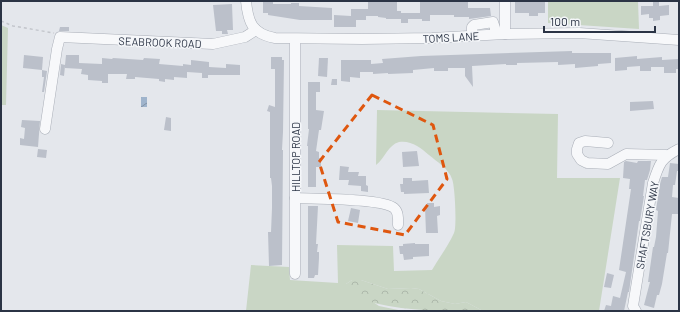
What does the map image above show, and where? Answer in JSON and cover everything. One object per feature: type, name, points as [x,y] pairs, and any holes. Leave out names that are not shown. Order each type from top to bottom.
[{"type":"street","points":[[246,1],[248,19],[256,30]]},
{"type":"street","points":[[472,36],[472,27],[474,25],[492,22],[498,15],[499,1]]},
{"type":"street","points":[[500,34],[505,1]]},
{"type":"street","points":[[492,22],[500,34]]},
{"type":"street","name":"SEABROOK ROAD","points":[[60,37],[213,44],[245,37],[256,30]]},
{"type":"street","name":"TOMS LANE","points":[[256,30],[269,37],[295,39],[417,38],[579,32],[679,40]]},
{"type":"street","points":[[46,128],[57,48],[60,37]]},
{"type":"street","name":"HILLTOP ROAD","points":[[295,39],[295,274]]},
{"type":"street","points":[[608,143],[585,141],[579,143],[577,154],[581,160],[587,164],[608,164],[626,154],[666,156],[679,149]]},
{"type":"street","name":"SHAFTSBURY WAY","points":[[636,311],[634,306],[654,183],[658,167],[666,156]]},
{"type":"street","points":[[295,198],[378,202],[395,208],[398,216],[398,225]]},
{"type":"path","points":[[1,21],[13,26],[55,33],[60,37]]},
{"type":"highlighted area","points":[[372,95],[433,125],[447,179],[405,235],[338,222],[319,162]]},
{"type":"green space","points":[[548,1],[638,1],[639,29],[548,23]]},
{"type":"green space","points":[[1,25],[8,28],[6,105],[1,105]]},
{"type":"green space","points":[[377,110],[558,114],[557,178],[620,178],[599,311],[483,311],[466,302],[455,304],[441,301],[419,289],[388,289],[361,280],[352,280],[346,284],[379,306],[403,311],[246,311],[251,265],[289,267],[290,280],[338,283],[337,245],[393,246],[394,271],[432,270],[449,243],[455,229],[455,197],[452,179],[448,172],[439,163],[419,147],[408,142],[399,142],[392,146],[376,165]]},
{"type":"green space","points":[[352,280],[361,280],[388,289],[419,289],[441,301],[455,304],[466,302],[483,311],[422,310],[378,304],[359,298],[350,293],[346,289],[346,284]]},
{"type":"water","points":[[141,97],[147,97],[147,107],[141,107]]},
{"type":"building","points":[[263,1],[273,1],[273,4],[299,3],[299,6],[332,8],[332,20],[300,20],[268,15],[268,13],[263,13]]},
{"type":"building","points":[[420,1],[468,2],[468,8],[490,8],[491,16],[469,19],[469,17],[454,17],[454,15],[430,15],[430,21],[422,21],[422,19],[408,19],[408,23],[401,23],[401,19],[386,19],[378,16],[366,16],[366,20],[356,20],[356,27],[334,27],[334,15],[351,16],[351,9],[368,9],[368,2],[397,2],[397,11],[401,11],[401,13],[420,13]]},
{"type":"building","points":[[515,1],[545,1],[545,13],[538,13],[538,16],[529,16],[529,13],[515,13]]},
{"type":"building","points":[[653,1],[659,1],[659,6],[669,5],[669,15],[660,16],[660,20],[653,21],[653,18],[649,18],[649,14],[641,15],[641,6],[653,6]]},
{"type":"building","points":[[232,4],[233,30],[227,30],[228,34],[222,34],[222,31],[216,31],[213,5]]},
{"type":"building","points":[[60,27],[69,27],[69,31],[59,31]]},
{"type":"building","points":[[572,51],[572,53],[611,53],[611,63],[575,68],[575,64],[558,65],[558,62],[472,66],[473,87],[465,76],[465,68],[448,68],[448,71],[434,71],[434,68],[413,70],[413,73],[388,74],[360,72],[360,78],[350,77],[350,82],[341,81],[341,60],[371,60],[371,64],[383,63],[382,59],[421,56]]},
{"type":"building","points":[[24,55],[43,57],[42,70],[23,68]]},
{"type":"building","points":[[66,55],[79,55],[79,63],[102,64],[102,58],[143,60],[144,58],[160,59],[159,64],[183,66],[183,64],[191,65],[191,60],[209,62],[209,67],[226,68],[226,64],[240,65],[240,75],[208,75],[208,78],[202,78],[202,73],[187,72],[187,78],[174,77],[174,80],[165,79],[165,82],[159,81],[159,79],[135,77],[135,79],[126,79],[127,74],[108,74],[108,83],[102,83],[102,81],[88,80],[88,75],[81,74],[82,69],[65,68],[65,66],[64,76],[60,75],[61,64],[65,65]]},
{"type":"building","points":[[637,56],[637,59],[662,57],[662,60],[679,59],[679,69],[676,69],[676,73],[664,73],[664,67],[651,67],[651,71],[640,71],[640,66],[627,67],[627,70],[615,71],[615,58]]},
{"type":"building","points":[[271,57],[282,57],[282,60],[284,60],[282,265],[269,266],[268,232],[271,232],[272,186],[270,178],[270,112],[267,111],[269,105],[275,107],[275,69],[271,69]]},
{"type":"building","points":[[319,58],[328,58],[327,77],[318,76]]},
{"type":"building","points":[[42,70],[47,71],[44,92],[42,92],[44,77],[42,77]]},
{"type":"building","points":[[332,79],[337,79],[337,85],[331,85]]},
{"type":"building","points":[[308,82],[320,82],[320,92],[316,92],[316,110],[324,111],[316,151],[319,152],[319,158],[321,158],[321,167],[316,167],[316,187],[308,187]]},
{"type":"building","points":[[653,101],[654,109],[630,111],[630,102]]},
{"type":"building","points":[[166,117],[171,118],[171,131],[164,130]]},
{"type":"building","points":[[22,120],[40,121],[38,147],[20,145],[20,138],[24,139],[25,128],[21,127]]},
{"type":"building","points":[[38,149],[47,150],[46,158],[37,157]]},
{"type":"building","points":[[417,151],[419,166],[403,167],[402,152]]},
{"type":"building","points":[[638,161],[651,161],[650,170],[647,180],[645,180],[644,196],[629,292],[624,311],[604,311],[606,305],[611,306],[613,296],[620,298],[626,272],[619,270],[631,189],[629,189],[630,179],[623,178],[624,162],[637,163]]},
{"type":"building","points":[[670,163],[679,164],[679,171],[677,171],[675,185],[673,185],[672,197],[679,198],[679,214],[672,214],[668,253],[662,284],[659,295],[657,295],[654,308],[644,305],[650,282],[648,282],[653,247],[656,237],[658,211],[656,210],[660,184],[662,177],[668,177]]},
{"type":"building","points":[[340,166],[349,167],[348,172],[359,172],[358,176],[366,176],[368,192],[361,191],[361,186],[348,185],[349,180],[339,180]]},
{"type":"building","points":[[403,178],[412,178],[412,181],[428,180],[429,193],[404,194],[404,192],[401,192],[400,184],[403,184]]},
{"type":"building","points":[[427,203],[434,203],[434,207],[440,206],[440,215],[437,216],[438,233],[426,233],[425,207],[427,207]]},
{"type":"building","points":[[308,206],[318,206],[316,244],[318,244],[317,252],[319,252],[319,258],[318,275],[315,275],[314,278],[308,278]]},
{"type":"building","points":[[351,208],[360,210],[358,223],[348,221]]},
{"type":"building","points":[[403,244],[429,244],[429,256],[413,257],[413,259],[404,260],[403,254],[400,254],[399,246],[403,246]]},
{"type":"building","points":[[607,273],[614,275],[611,288],[604,287]]}]
